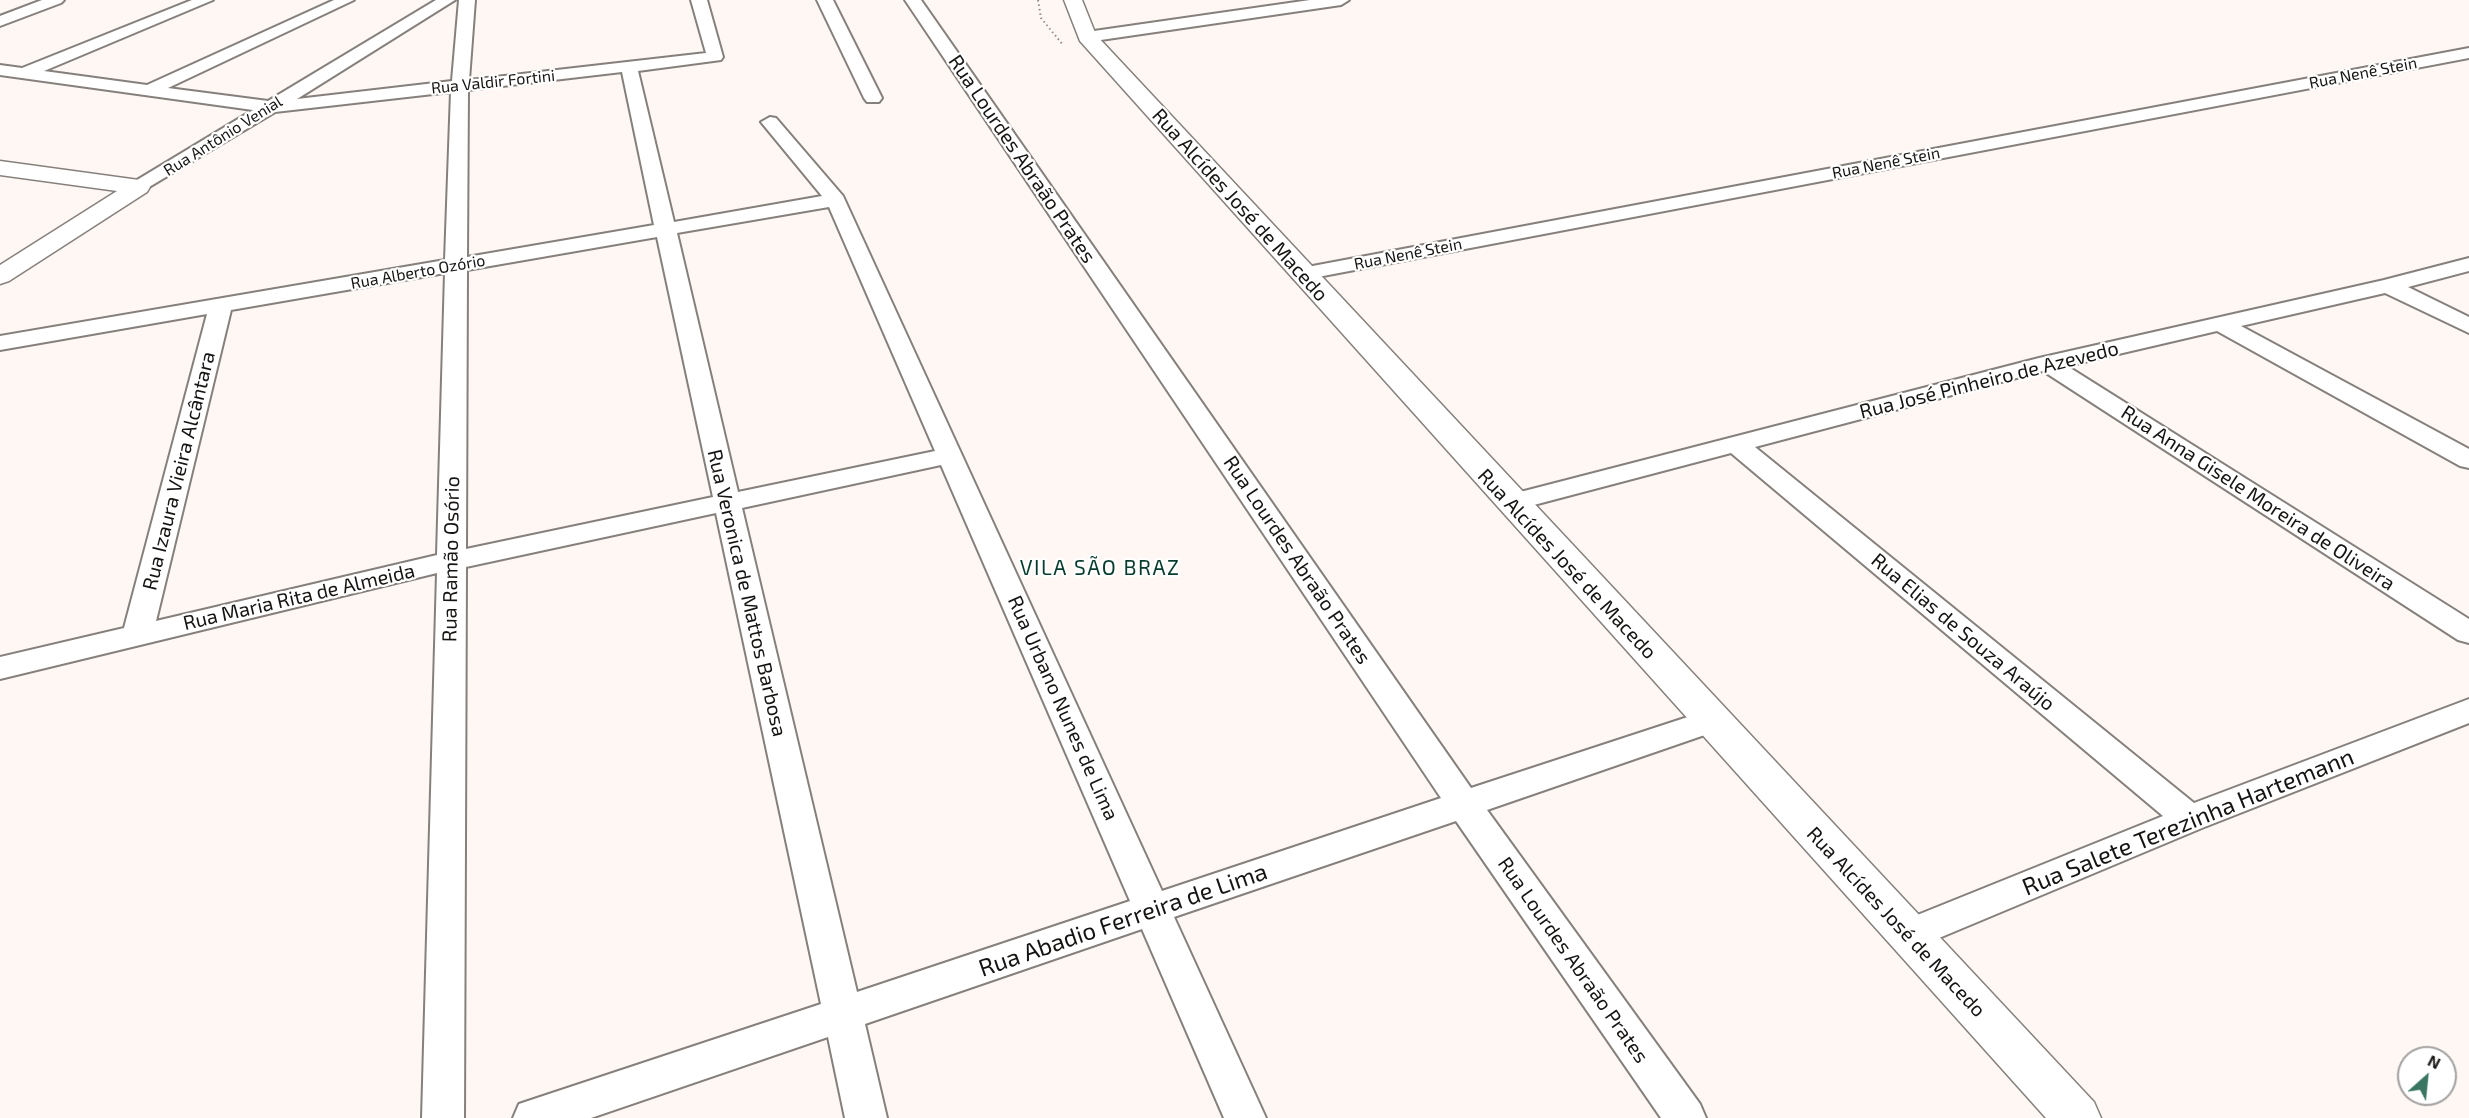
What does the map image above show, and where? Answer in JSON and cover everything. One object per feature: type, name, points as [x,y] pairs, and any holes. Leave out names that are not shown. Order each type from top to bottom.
[{"type":"street","points":[[0,21],[56,0]]},
{"type":"street","points":[[0,82],[205,0]]},
{"type":"street","points":[[152,89],[346,0]]},
{"type":"street","name":"Rua Antônio Venial","points":[[0,276],[270,106],[447,0]]},
{"type":"street","name":"Rua Ramão Osório","points":[[443,1118],[456,265],[460,86],[467,0]]},
{"type":"street","name":"Rua Valdir Fortini","points":[[270,106],[715,57],[699,0]]},
{"type":"street","points":[[825,0],[873,98]]},
{"type":"street","name":"Rua Lourdes Abraão Prates","points":[[913,0],[1464,805],[1685,1118]]},
{"type":"street","name":"Rua Alcídes José de Macedo","points":[[1073,0],[1087,37],[1511,503],[2077,1118]]},
{"type":"street","points":[[1087,37],[1254,6],[1341,0]]},
{"type":"street","name":"Rua Nenê Stein","points":[[1302,274],[2469,53]]},
{"type":"street","name":"Rua Veronica de Mattos Barbosa","points":[[629,67],[866,1118]]},
{"type":"street","points":[[0,70],[270,106]]},
{"type":"street","name":"Rua Urbano Nunes de Lima","points":[[770,122],[836,200],[1245,1118]]},
{"type":"street","points":[[0,168],[139,187]]},
{"type":"street","name":"Rua Alberto Ozório","points":[[0,343],[836,200]]},
{"type":"street","name":"Rua José Pinheiro de Azevedo","points":[[1511,503],[2047,363],[2222,325],[2388,286],[2469,264]]},
{"type":"street","points":[[2388,286],[2469,326]]},
{"type":"street","name":"Rua Izaura Vieira Alcântara","points":[[137,636],[221,305]]},
{"type":"street","points":[[2222,325],[2469,460]]},
{"type":"street","name":"Rua Anna Gisele Moreira de Oliveira","points":[[2047,363],[2469,633]]},
{"type":"street","name":"Rua Elias de Souza Araújo","points":[[1736,444],[2190,819]]},
{"type":"street","name":"Rua Maria Rita de Almeida","points":[[0,668],[451,561],[951,455]]},
{"type":"street","name":"Rua Salete Terezinha Hartemann","points":[[1908,935],[2190,819],[2469,710]]},
{"type":"street","name":"Rua Abadio Ferreira de Lima","points":[[534,1118],[1712,721]]},
{"type":"district","name":"VILA SÃO BRAZ","points":[[1100,568]]}]
